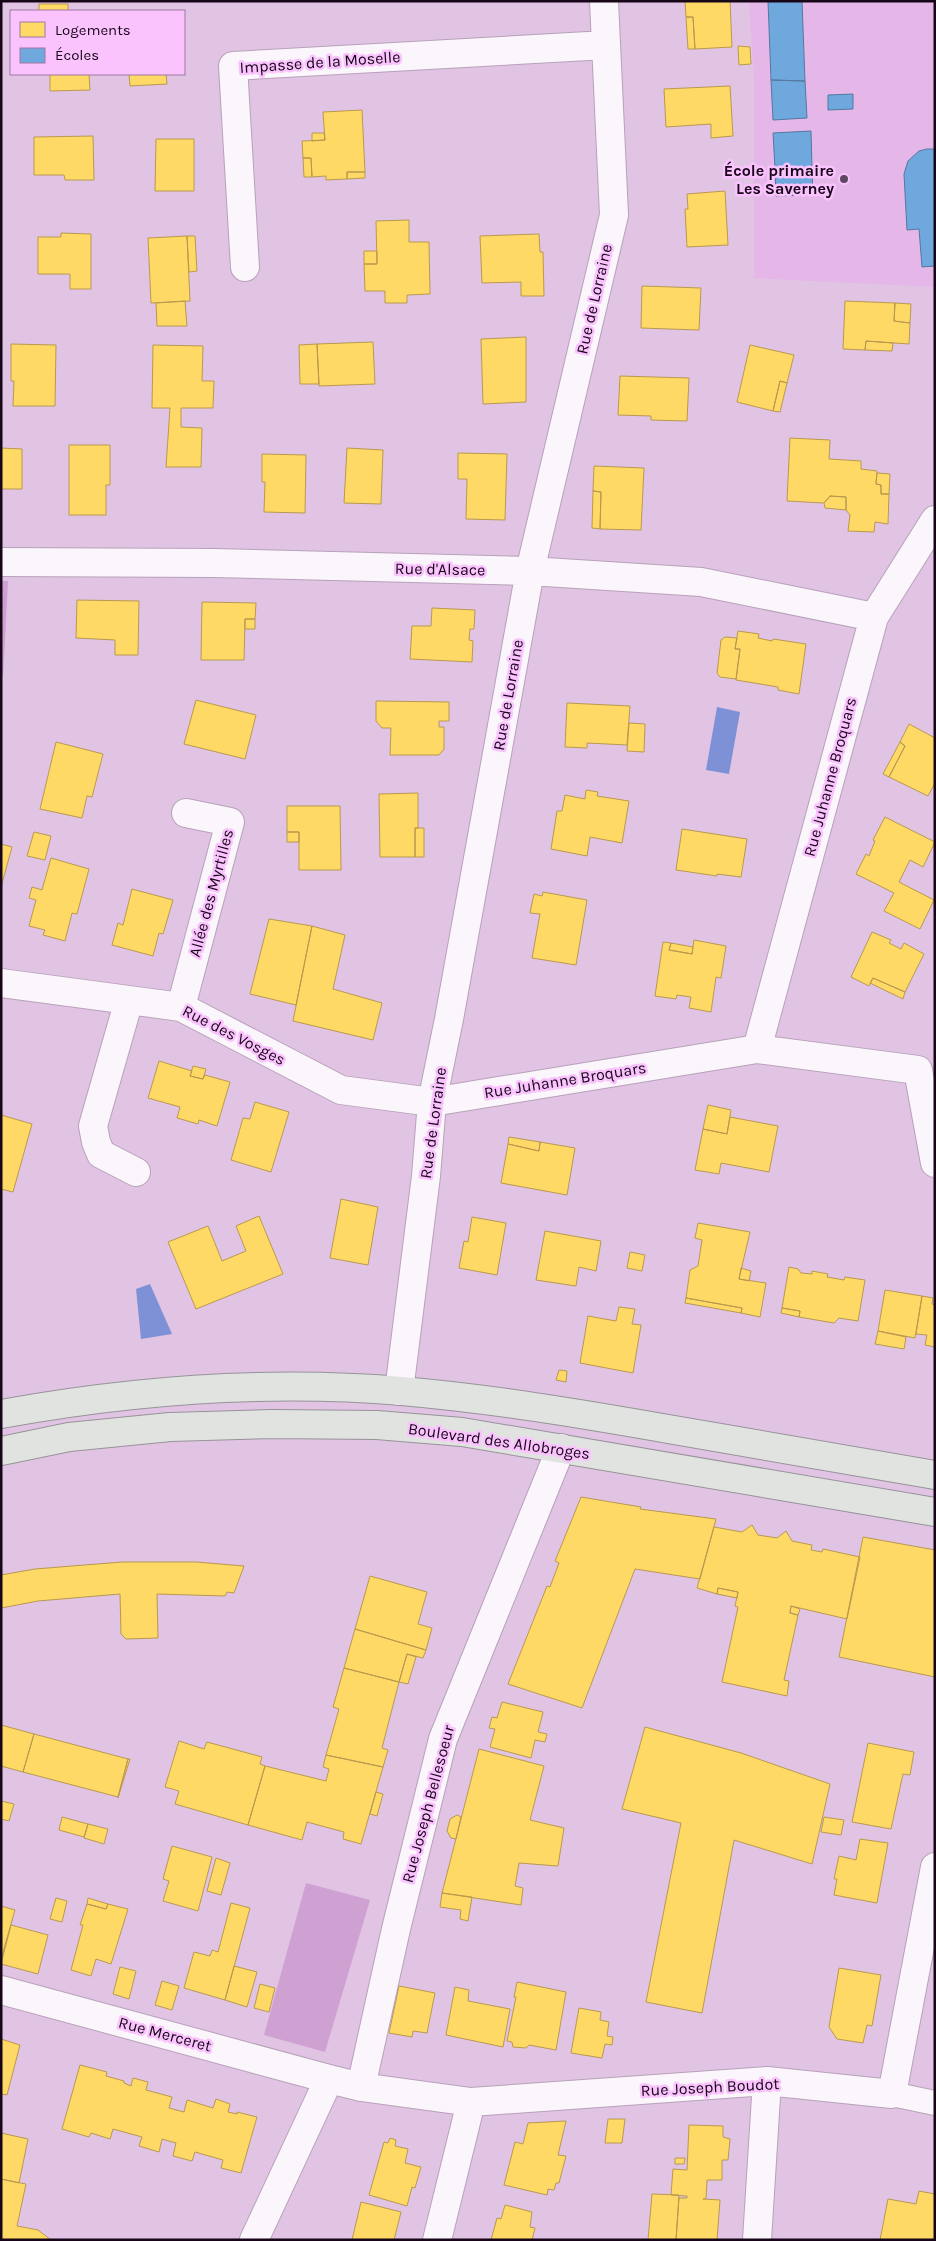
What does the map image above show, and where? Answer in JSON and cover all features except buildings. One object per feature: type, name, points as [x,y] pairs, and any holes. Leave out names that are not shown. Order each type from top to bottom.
[{"type":"main road","points":[[1,1414],[65,1402],[169,1391],[282,1387],[399,1391],[476,1398],[560,1410],[935,1474]]},
{"type":"main road","name":"Boulevard des Allobroges","points":[[1,1451],[69,1437],[170,1427],[270,1424],[377,1426],[462,1432],[935,1512]]},
{"type":"street","name":"Rue de Lorraine","points":[[399,1391],[426,1176],[432,1102],[450,1019],[530,571],[614,215],[604,1]]},
{"type":"street","name":"Impasse de la Moselle","points":[[245,266],[233,66],[606,45]]},
{"type":"street","name":"Rue Juhanne Broquars","points":[[757,1049],[874,617],[935,520]]},
{"type":"street","name":"Rue d'Alsace","points":[[1,562],[214,563],[530,571],[701,582],[874,617]]},
{"type":"street","name":"Allée des Myrtilles","points":[[182,1007],[230,822],[186,812]]},
{"type":"street","name":"Rue des Vosges","points":[[1,983],[182,1007],[340,1090],[432,1102]]},
{"type":"street","points":[[129,1000],[93,1126],[96,1142],[101,1154],[136,1172]]},
{"type":"street","name":"Rue Juhanne Broquars","points":[[432,1102],[757,1049],[918,1070],[935,1163]]},
{"type":"street","name":"Rue Joseph Bellesoeur","points":[[361,2087],[396,1929],[443,1739],[561,1448]]},
{"type":"street","points":[[935,1867],[892,2094],[935,2103]]},
{"type":"street","name":"Rue Merceret","points":[[1,1990],[329,2079]]},
{"type":"street","points":[[254,2240],[329,2079]]},
{"type":"street","name":"Rue Joseph Boudot","points":[[329,2079],[361,2087],[471,2102],[766,2081],[892,2094]]},
{"type":"street","points":[[757,2240],[766,2081]]},
{"type":"street","points":[[437,2240],[471,2102]]},
{"type":"shaded area","name":"École primaire Les Saverney","points":[[749,1],[935,1],[935,287],[754,278],[754,81]]},
{"type":"shaded area","points":[[1,581],[8,581],[3,677],[1,677]]},
{"type":"shaded area","points":[[306,1883],[370,1900],[325,2052],[264,2035]]},
{"type":"water","points":[[717,707],[740,712],[729,774],[706,770]]},
{"type":"water","points":[[150,1284],[172,1334],[141,1339],[136,1289]]},
{"type":"place","name":"École primaire Les Saverney","points":[[844,179]]}]
